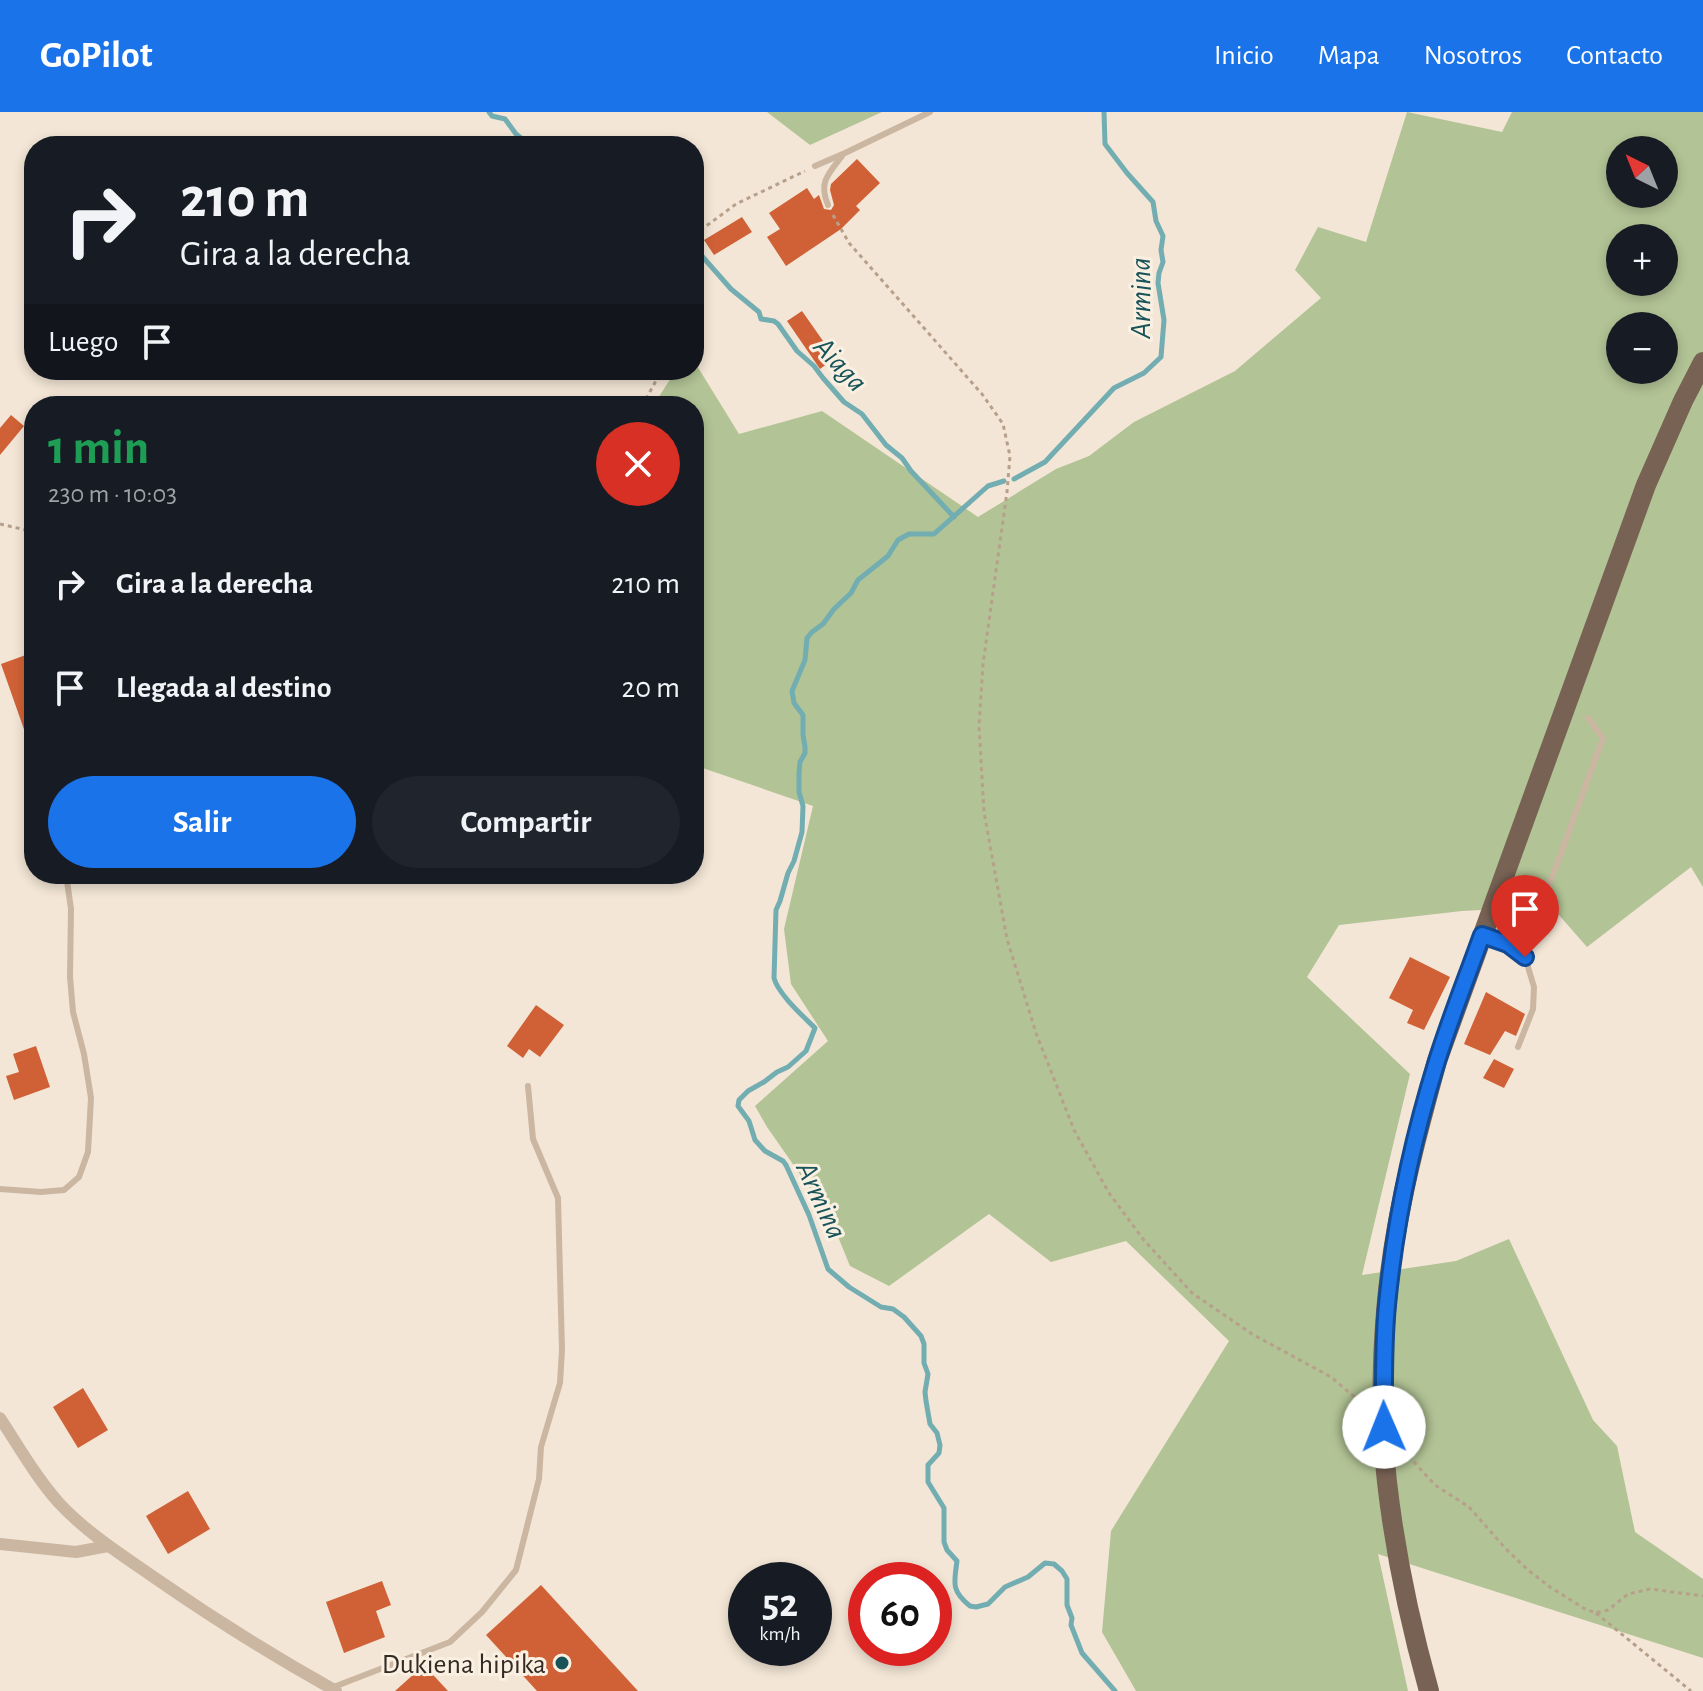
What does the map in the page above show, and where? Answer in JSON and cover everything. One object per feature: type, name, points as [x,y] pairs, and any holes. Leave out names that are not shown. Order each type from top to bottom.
[{"type":"main road","points":[[1429,1691],[1398,1554],[1387,1480],[1384,1427],[1387,1306],[1396,1229],[1411,1154],[1437,1061],[1646,485],[1703,362]]},
{"type":"street","points":[[0,1418],[40,1479],[60,1503],[108,1546],[217,1621],[334,1690]]},
{"type":"street","points":[[0,1544],[76,1552],[108,1546]]},
{"type":"lane","points":[[815,166],[930,112]]},
{"type":"lane","points":[[828,205],[823,194],[825,177],[845,153]]},
{"type":"lane","points":[[1511,946],[1529,925],[1553,875],[1596,760],[1603,738],[1588,718]]},
{"type":"lane","points":[[0,1189],[64,1190],[79,1177],[88,1152],[91,1098],[73,1012],[71,909],[67,884]]},
{"type":"lane","points":[[1482,935],[1511,946],[1525,957],[1534,987],[1533,1009],[1518,1047]]},
{"type":"lane","points":[[334,1690],[450,1642],[482,1612],[516,1570],[539,1479],[541,1447],[560,1383],[562,1350],[558,1198],[533,1139],[528,1086]]},
{"type":"path","points":[[704,228],[736,204],[815,166]]},
{"type":"path","points":[[828,205],[849,243],[982,394],[1003,424],[1010,456],[983,664],[979,726],[984,812],[1007,939],[1036,1033],[1074,1130],[1109,1193],[1143,1239],[1192,1293],[1252,1334],[1331,1377],[1373,1412],[1435,1485],[1469,1507],[1528,1570],[1569,1600],[1596,1613],[1691,1691]]},
{"type":"path","points":[[0,524],[24,530]]},
{"type":"path","points":[[1596,1613],[1608,1610],[1628,1594],[1650,1589],[1703,1596]]},
{"type":"green space","points":[[767,112],[882,112],[810,145]]},
{"type":"green space","points":[[1407,112],[1502,132],[1512,112],[1703,112],[1703,887],[1691,867],[1587,947],[1551,906],[1462,911],[1339,925],[1307,977],[1410,1074],[1362,1275],[1456,1261],[1509,1239],[1593,1420],[1617,1446],[1635,1532],[1703,1579],[1703,1658],[1378,1554],[1408,1691],[1136,1691],[1102,1632],[1111,1531],[1229,1341],[1126,1241],[1051,1262],[989,1214],[889,1286],[850,1266],[830,1217],[755,1106],[828,1041],[791,984],[784,929],[813,806],[704,768],[704,396],[659,396],[670,380],[704,380],[704,377],[739,434],[822,411],[978,517],[1056,469],[1089,456],[1134,422],[1235,371],[1321,298],[1295,270],[1318,227],[1366,242]]},
{"type":"building","points":[[857,159],[880,183],[856,206],[860,210],[841,229],[786,266],[767,237],[780,229],[769,213],[807,188],[814,199],[819,195],[824,209],[831,210],[834,205],[831,184]]},
{"type":"building","points":[[742,217],[752,232],[714,255],[704,240]]},
{"type":"building","points":[[802,311],[835,358],[820,369],[787,321]]},
{"type":"building","points":[[11,415],[24,426],[0,455],[0,428]]},
{"type":"building","points":[[24,656],[24,729],[1,664]]},
{"type":"building","points":[[1410,957],[1450,977],[1424,1030],[1407,1023],[1413,1010],[1389,998]]},
{"type":"building","points":[[1486,992],[1525,1014],[1516,1036],[1505,1031],[1490,1055],[1464,1044]]},
{"type":"building","points":[[536,1005],[564,1025],[540,1057],[529,1049],[523,1058],[507,1046]]},
{"type":"building","points":[[36,1046],[50,1087],[14,1100],[6,1076],[19,1072],[13,1054]]},
{"type":"building","points":[[1494,1059],[1514,1069],[1504,1088],[1483,1078]]},
{"type":"building","points":[[83,1388],[108,1430],[78,1448],[53,1407]]},
{"type":"building","points":[[188,1491],[210,1529],[168,1554],[146,1516]]},
{"type":"building","points":[[382,1581],[391,1605],[376,1611],[385,1637],[344,1653],[326,1602]]},
{"type":"building","name":"Dukiena hipika","points":[[541,1585],[638,1691],[537,1691],[486,1635]]},
{"type":"building","points":[[424,1665],[448,1691],[395,1691]]},
{"type":"waterway","name":"Aiaga","points":[[489,112],[492,116],[505,119],[518,136]]},
{"type":"waterway","name":"Armina","points":[[1014,479],[1045,462],[1114,388],[1144,373],[1161,357],[1164,320],[1158,283],[1163,262],[1163,236],[1156,221],[1153,202],[1105,144],[1104,112]]},
{"type":"waterway","name":"Aiaga","points":[[704,258],[731,289],[759,312],[761,319],[778,324],[797,351],[844,402],[862,414],[886,445],[902,458],[954,517]]},
{"type":"waterway","name":"Armina","points":[[1004,481],[988,486],[934,534],[909,534],[898,540],[888,556],[858,580],[851,593],[807,638],[805,660],[792,691],[794,703],[803,715],[805,753],[799,773],[802,832],[776,910],[774,978],[786,998],[815,1028],[806,1051],[788,1067],[748,1091],[739,1100],[738,1106],[749,1121],[755,1140],[786,1165],[809,1215],[828,1269],[881,1307],[893,1309],[921,1336],[928,1374],[925,1392],[930,1424],[937,1433],[940,1445],[939,1453],[928,1465],[928,1482],[944,1508],[944,1542],[957,1561],[955,1581],[960,1596],[970,1606],[988,1604],[1005,1587],[1028,1577],[1045,1563],[1054,1564],[1067,1579],[1071,1625],[1082,1653],[1115,1691]]},
{"type":"place","name":"Dukiena hipika","points":[[562,1663]]},
{"type":"route","points":[[1384,1427],[1383,1372],[1396,1229],[1411,1154],[1437,1061],[1482,935],[1508,944],[1525,957]]}]
